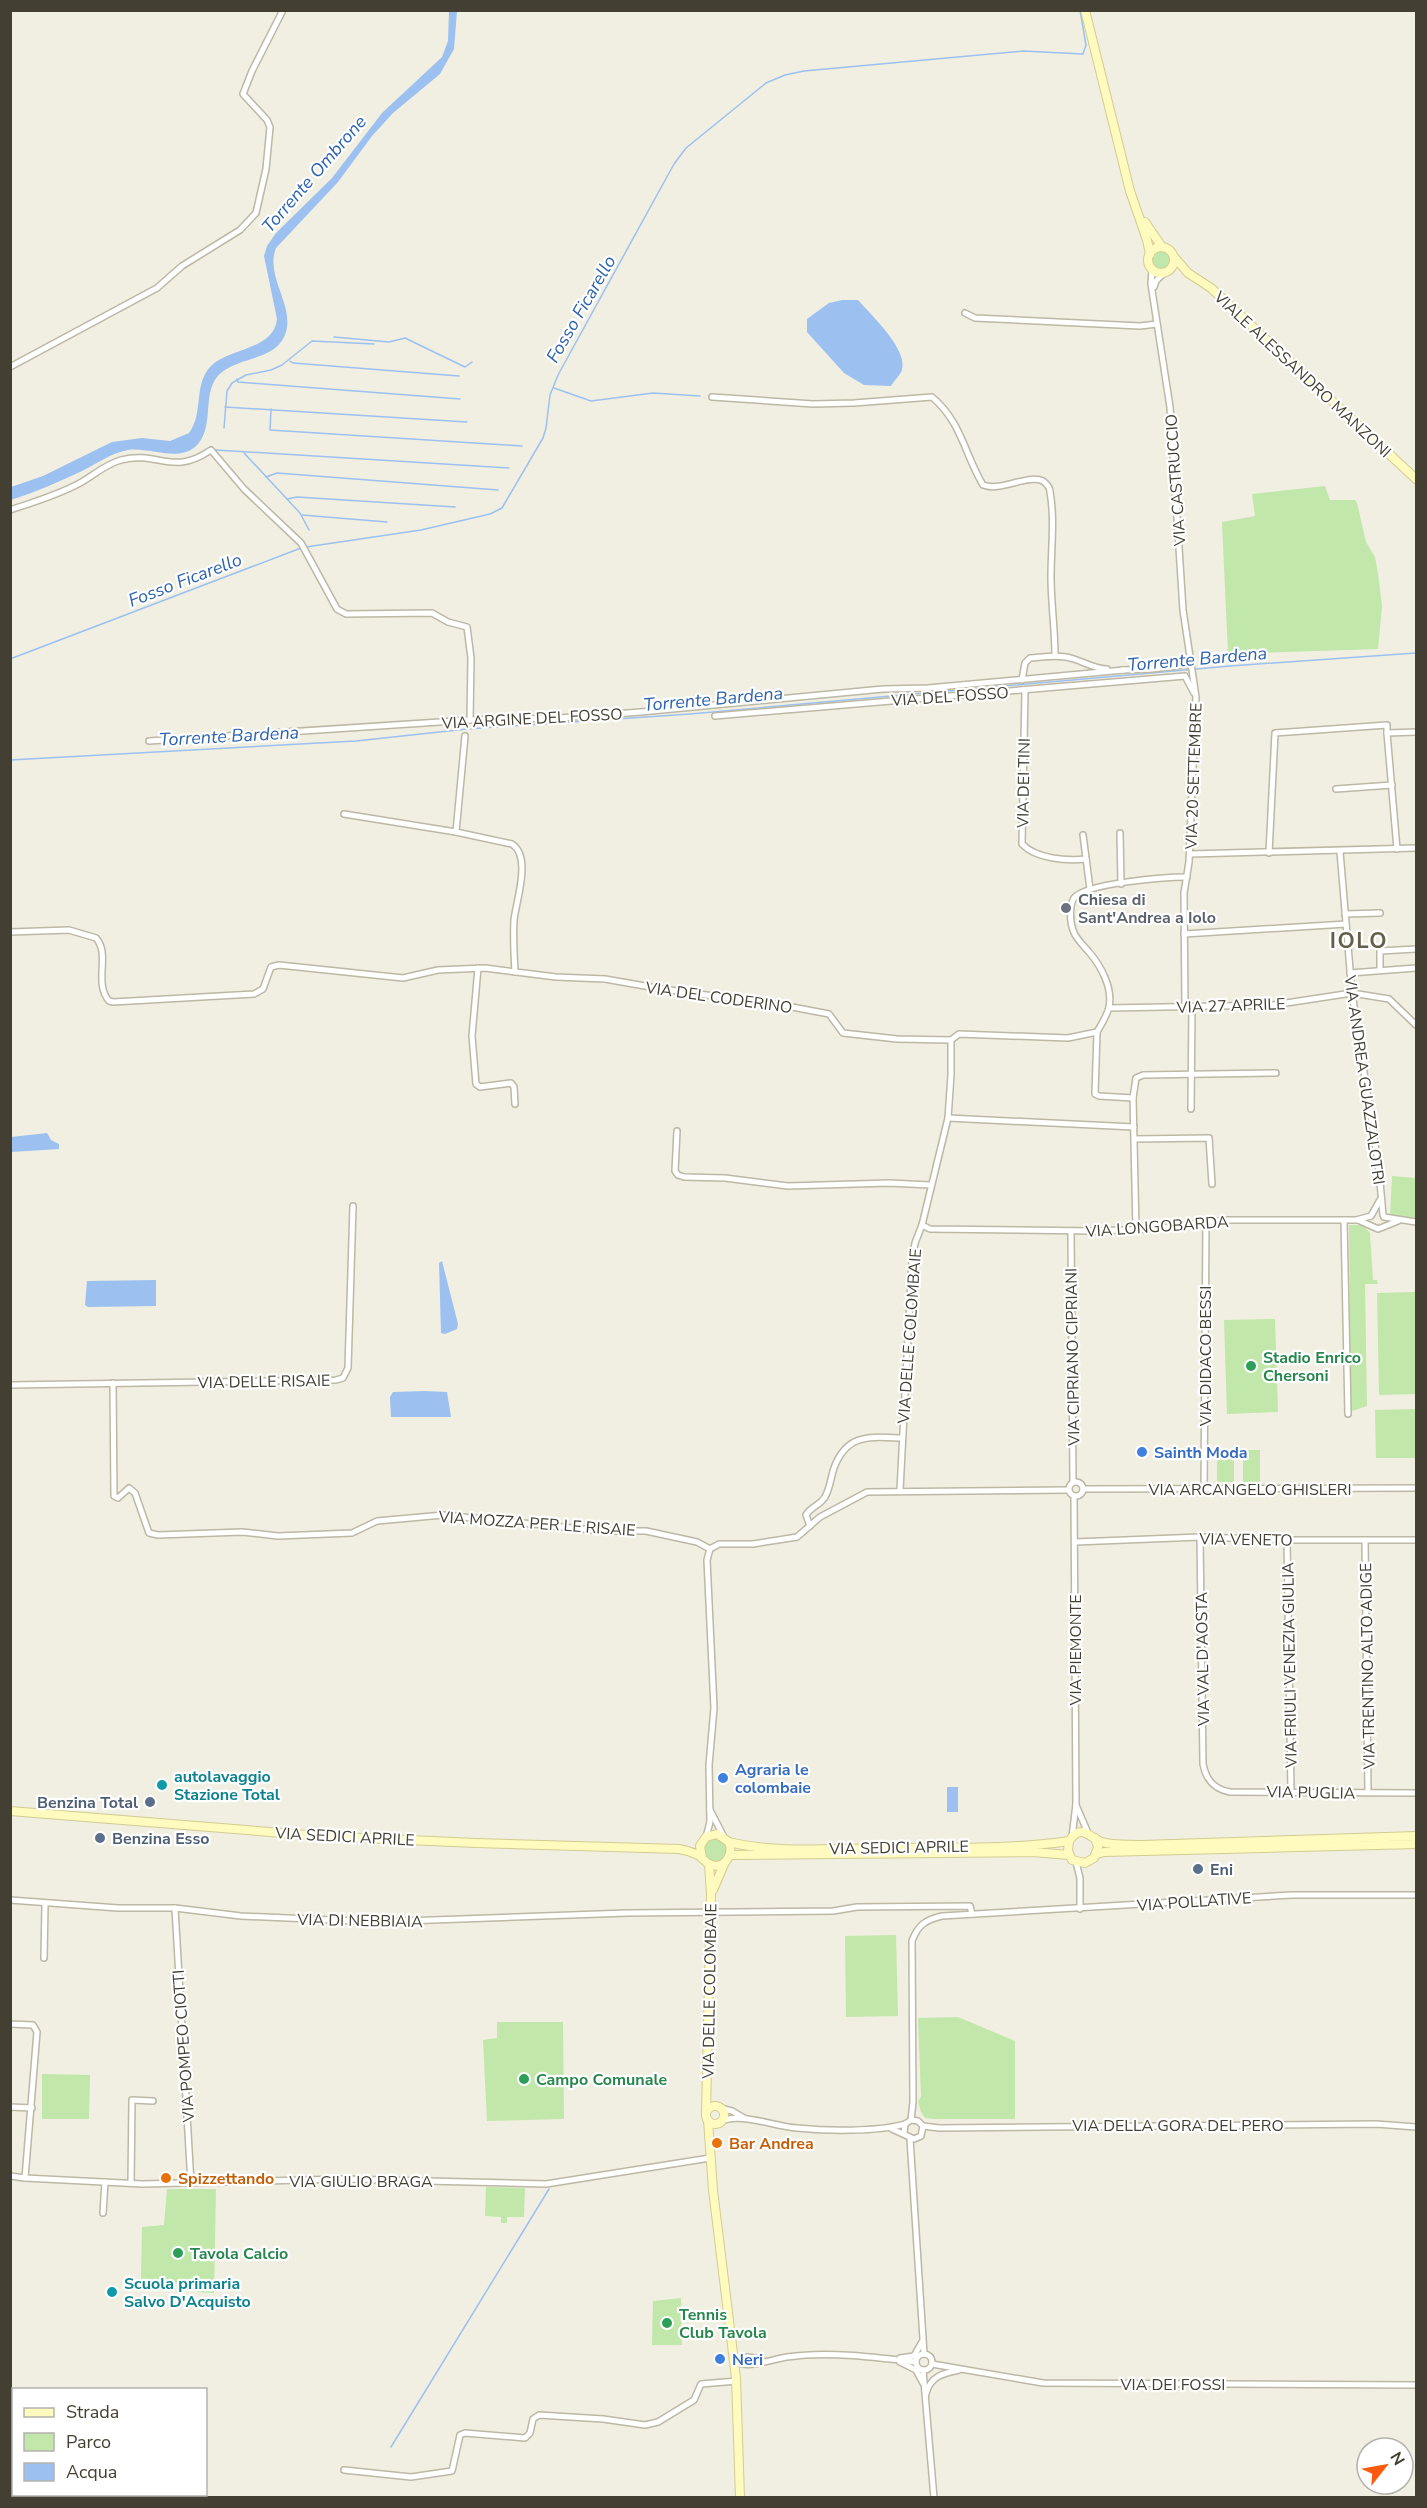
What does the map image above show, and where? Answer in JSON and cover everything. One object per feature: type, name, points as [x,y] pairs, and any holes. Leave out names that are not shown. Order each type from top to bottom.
[{"type":"main road","points":[[1085,10],[1130,191],[1150,254],[1148,262],[1152,270],[1166,273],[1188,273]]},
{"type":"main road","points":[[1137,208],[1154,238],[1162,247]]},
{"type":"main road","points":[[1150,254],[1162,247],[1169,249],[1175,258],[1173,266],[1166,273]]},
{"type":"main road","name":"VIALE ALESSANDRO MANZONI","points":[[1175,258],[1188,273],[1210,288],[1416,478]]},
{"type":"main road","name":"VIA SEDICI APRILE","points":[[10,1811],[320,1836],[476,1844],[680,1849],[715,1834],[751,1848],[1031,1845],[1070,1839],[1079,1833],[1102,1842],[1142,1845],[1416,1836]]},
{"type":"main road","points":[[1070,1839],[1069,1855],[1076,1862],[1085,1863],[1091,1861],[1097,1854],[1098,1847],[1091,1836]]},
{"type":"main road","points":[[702,1858],[700,1849],[704,1839]]},
{"type":"main road","points":[[727,1839],[728,1859]]},
{"type":"main road","points":[[1097,1854],[1416,1844]]},
{"type":"main road","points":[[680,1849],[702,1858],[709,1864]]},
{"type":"main road","name":"VIA SEDICI APRILE","points":[[709,1864],[718,1865],[728,1859],[1022,1852],[1069,1855]]},
{"type":"main road","name":"VIA DELLE COLOMBAIE","points":[[711,1894],[728,1859]]},
{"type":"main road","name":"VIA DELLE COLOMBAIE","points":[[709,1864],[711,1894],[708,2088],[712,2120]]},
{"type":"main road","name":"VIA DELLE COLOMBAIE","points":[[708,2088],[719,2107]]},
{"type":"main road","points":[[712,2120],[723,2115],[719,2107],[711,2107],[710,2158],[734,2351],[740,2498]]},
{"type":"street","points":[[11,366],[156,288],[182,266],[240,230],[256,213],[266,169],[270,127],[267,120],[243,94],[283,10]]},
{"type":"street","name":"VIA CASTRUCCIO","points":[[1152,270],[1157,324],[1170,407],[1183,610],[1194,676]]},
{"type":"street","name":"VIA CASTRUCCIO","points":[[1154,298],[1156,280],[1166,273]]},
{"type":"street","points":[[965,313],[975,318],[1140,326],[1157,324]]},
{"type":"street","points":[[712,397],[813,404],[932,397],[950,415],[959,429],[983,486],[999,486],[1033,480],[1044,482],[1049,488],[1055,656]]},
{"type":"street","points":[[10,510],[59,493],[122,460],[142,458],[178,464],[190,462],[211,450],[244,489],[301,543],[337,609],[346,614],[432,613],[448,622],[467,627],[471,658],[470,720]]},
{"type":"street","points":[[1022,680],[1023,669],[1028,659],[1055,656],[1074,659],[1098,669],[1152,669],[1192,664]]},
{"type":"street","name":"VIA ARGINE DEL FOSSO","points":[[149,741],[470,720],[559,718],[1124,670]]},
{"type":"street","name":"VIA DEL FOSSO","points":[[715,716],[1185,676],[1196,697]]},
{"type":"street","name":"VIA 20 SETTEMBRE","points":[[1185,1007],[1184,893],[1190,854],[1196,697],[1194,676]]},
{"type":"street","name":"VIA DEI TINI","points":[[1024,690],[1022,842],[1027,849],[1042,855],[1086,860]]},
{"type":"street","points":[[1269,853],[1275,733],[1387,725],[1397,849]]},
{"type":"street","points":[[1387,733],[1416,732]]},
{"type":"street","points":[[456,832],[465,735]]},
{"type":"street","points":[[1336,789],[1392,785]]},
{"type":"street","points":[[344,814],[456,832],[512,844],[520,853],[520,892],[514,928],[515,972]]},
{"type":"street","points":[[1120,833],[1121,884]]},
{"type":"street","points":[[1083,836],[1090,889]]},
{"type":"street","points":[[1190,854],[1340,852],[1416,848]]},
{"type":"street","name":"VIA ANDREA GUAZZALOTRI","points":[[1340,852],[1352,993],[1379,1171],[1383,1216]]},
{"type":"street","points":[[1133,1098],[1095,1094],[1096,1032],[1109,1008],[1107,984],[1101,966],[1075,934],[1072,927],[1071,909],[1074,898],[1090,889],[1150,879],[1187,877]]},
{"type":"street","points":[[1345,914],[1380,913]]},
{"type":"street","points":[[1184,934],[1346,924]]},
{"type":"street","name":"VIA DEL CODERINO","points":[[10,932],[69,930],[96,938],[101,948],[102,989],[107,998],[113,1002],[254,994],[263,989],[271,967],[279,966],[404,978],[438,970],[478,968],[605,979],[662,990],[788,1006],[829,1014],[843,1033],[897,1039],[951,1040],[959,1034],[1068,1038],[1096,1032]]},
{"type":"street","points":[[1380,970],[1380,951],[1416,948]]},
{"type":"street","points":[[478,968],[472,1036],[476,1084],[480,1087],[511,1083],[514,1087],[515,1104]]},
{"type":"street","points":[[1350,973],[1416,968]]},
{"type":"street","name":"VIA 27 APRILE","points":[[1109,1008],[1273,1005],[1352,993],[1389,999],[1416,1025]]},
{"type":"street","points":[[1191,1109],[1192,1007]]},
{"type":"street","name":"VIA DELLE COLOMBAIE","points":[[810,1526],[807,1515],[809,1510],[825,1499],[835,1465],[845,1449],[853,1442],[866,1437],[901,1438],[912,1261],[948,1118],[951,1040]]},
{"type":"street","points":[[1136,1229],[1133,1098],[1135,1082],[1139,1076],[1276,1073]]},
{"type":"street","points":[[948,1118],[1134,1127]]},
{"type":"street","points":[[677,1131],[674,1167],[676,1174],[684,1177],[735,1179],[788,1186],[889,1183],[930,1185]]},
{"type":"street","points":[[1135,1139],[1209,1138],[1212,1184]]},
{"type":"street","name":"VIA ANDREA GUAZZALOTRI","points":[[1372,1215],[1380,1200]]},
{"type":"street","name":"VIA DELLE RISAIE","points":[[10,1385],[336,1380],[343,1378],[348,1368],[353,1206]]},
{"type":"street","points":[[1372,1215],[1369,1221],[1371,1226],[1378,1229],[1384,1224],[1398,1221],[1416,1222]]},
{"type":"street","name":"VIA LONGOBARDA","points":[[922,1226],[930,1229],[1071,1231],[1136,1229],[1238,1220],[1356,1220],[1372,1215],[1398,1221]]},
{"type":"street","points":[[1383,1216],[1384,1224]]},
{"type":"street","points":[[1344,1220],[1347,1414]]},
{"type":"street","name":"VIA LONGOBARDA","points":[[1356,1220],[1371,1226]]},
{"type":"street","name":"VIA DIDACO BESSI","points":[[1204,1489],[1206,1224]]},
{"type":"street","name":"VIA CIPRIANO CIPRIANI","points":[[1071,1231],[1073,1482]]},
{"type":"street","name":"VIA MOZZA PER LE RISAIE","points":[[113,1383],[114,1496],[118,1498],[129,1488],[135,1493],[149,1533],[158,1535],[242,1532],[278,1536],[352,1533],[377,1521],[443,1515],[603,1531],[646,1531],[697,1542],[710,1549]]},
{"type":"street","points":[[900,1490],[901,1438]]},
{"type":"street","points":[[704,1839],[710,1822],[708,1806],[714,1708],[707,1560],[710,1549],[719,1545],[790,1539],[803,1533],[837,1506],[867,1492],[1068,1490],[1074,1496],[1080,1495],[1083,1489],[1080,1483],[1073,1482],[1068,1490]]},
{"type":"street","name":"VIA ARCANGELO GHISLERI","points":[[1083,1489],[1416,1488]]},
{"type":"street","name":"VIA PIEMONTE","points":[[1070,1839],[1076,1804],[1074,1496]]},
{"type":"street","name":"VIA VENETO","points":[[1075,1542],[1200,1537],[1416,1540]]},
{"type":"street","name":"VIA VAL D'AOSTA","points":[[1200,1537],[1203,1764],[1209,1780]]},
{"type":"street","name":"VIA FRIULI VENEZIA GIULIA","points":[[1287,1540],[1291,1791]]},
{"type":"street","name":"VIA TRENTINO ALTO ADIGE","points":[[1365,1540],[1368,1793]]},
{"type":"street","name":"VIA PUGLIA","points":[[1209,1780],[1215,1786],[1230,1792],[1416,1793]]},
{"type":"street","name":"VIA PIEMONTE","points":[[1076,1804],[1091,1836]]},
{"type":"street","points":[[708,1806],[727,1839]]},
{"type":"street","points":[[1076,1862],[1080,1878],[1080,1909]]},
{"type":"street","points":[[1080,1878],[1085,1863]]},
{"type":"street","name":"VIA POLLATIVE","points":[[913,2102],[911,1953],[912,1941],[919,1925],[928,1919],[942,1916],[1294,1894],[1416,1895]]},
{"type":"street","name":"VIA DI NEBBIAIA","points":[[10,1900],[45,1905],[175,1908],[251,1916],[376,1922],[710,1912]]},
{"type":"street","points":[[44,1958],[45,1905]]},
{"type":"street","name":"VIA POLLATIVE","points":[[710,1912],[970,1906],[972,1914]]},
{"type":"street","name":"VIA POMPEO CIOTTI","points":[[175,1908],[191,2184]]},
{"type":"street","points":[[10,2024],[35,2027],[38,2032],[25,2178]]},
{"type":"street","points":[[131,2183],[132,2100],[153,2101]]},
{"type":"street","points":[[911,2120],[913,2102]]},
{"type":"street","points":[[913,2102],[918,2121],[923,2126],[913,2156]]},
{"type":"street","points":[[10,2107],[32,2108]]},
{"type":"street","points":[[719,2107],[732,2111],[745,2119]]},
{"type":"street","points":[[712,2120],[745,2119],[799,2129],[890,2129],[904,2133],[910,2139],[913,2156],[924,2354]]},
{"type":"street","points":[[890,2129],[911,2120],[918,2121]]},
{"type":"street","points":[[904,2133],[905,2124]]},
{"type":"street","name":"VIA DELLA GORA DEL PERO","points":[[923,2126],[939,2128],[1169,2124],[1376,2124],[1416,2127]]},
{"type":"street","name":"VIA DELLA GORA DEL PERO","points":[[921,2136],[939,2128]]},
{"type":"street","points":[[910,2139],[921,2136]]},
{"type":"street","name":"VIA GIULIO BRAGA","points":[[10,2176],[191,2184],[343,2179],[546,2184],[710,2158]]},
{"type":"street","points":[[103,2213],[105,2182]]},
{"type":"street","points":[[893,2359],[914,2356],[923,2338]]},
{"type":"street","points":[[734,2351],[747,2357],[766,2360]]},
{"type":"street","points":[[924,2354],[930,2357],[932,2364],[928,2369],[923,2370],[917,2367],[916,2362],[918,2357],[924,2354]]},
{"type":"street","points":[[734,2361],[741,2365],[749,2365],[766,2360],[838,2355],[916,2362]]},
{"type":"street","points":[[734,2361],[747,2357]]},
{"type":"street","points":[[893,2359],[915,2370],[923,2383]]},
{"type":"street","name":"VIA DEI FOSSI","points":[[932,2364],[1043,2383],[1416,2385]]},
{"type":"street","points":[[344,2470],[411,2476],[452,2471],[457,2440],[460,2435],[465,2433],[525,2438],[530,2433],[533,2419],[539,2415],[603,2419],[645,2425],[658,2422],[694,2400],[700,2384],[736,2380],[749,2365]]},
{"type":"street","points":[[924,2401],[927,2388],[932,2380],[940,2374],[964,2369]]},
{"type":"street","points":[[923,2370],[934,2498]]},
{"type":"green space","points":[[1157,251],[1165,251],[1170,256],[1168,267],[1157,269],[1152,264],[1152,256]]},
{"type":"green space","points":[[1325,486],[1330,500],[1355,500],[1366,542],[1375,557],[1382,606],[1378,649],[1228,654],[1222,522],[1255,516],[1252,494]]},
{"type":"green space","points":[[1392,1176],[1416,1178],[1416,1218],[1390,1216]]},
{"type":"green space","points":[[1349,1225],[1363,1225],[1370,1233],[1373,1280],[1377,1280],[1378,1284],[1365,1284],[1367,1406],[1352,1411],[1351,1416]]},
{"type":"green space","points":[[1416,1292],[1416,1394],[1379,1395],[1377,1293]]},
{"type":"green space","name":"Stadio Enrico Chersoni","points":[[1275,1319],[1278,1412],[1227,1414],[1224,1320]]},
{"type":"green space","points":[[1416,1409],[1416,1458],[1376,1458],[1375,1410]]},
{"type":"green space","points":[[1217,1450],[1234,1450],[1234,1482],[1217,1482]]},
{"type":"green space","points":[[1243,1450],[1260,1450],[1260,1482],[1243,1482]]},
{"type":"green space","points":[[715,1838],[720,1839],[726,1845],[726,1855],[720,1861],[715,1862],[710,1861],[704,1855],[703,1850],[704,1845],[710,1839]]},
{"type":"green space","points":[[896,1935],[898,2016],[846,2017],[845,1936]]},
{"type":"green space","points":[[958,2017],[1015,2041],[1015,2119],[934,2119],[925,2118],[921,2112],[918,2101],[921,2097],[918,2018]]},
{"type":"green space","name":"Campo Comunale","points":[[497,2022],[563,2022],[564,2119],[487,2121],[483,2040],[497,2038]]},
{"type":"green space","points":[[42,2074],[90,2075],[89,2119],[42,2119]]},
{"type":"green space","points":[[486,2187],[525,2188],[524,2217],[507,2217],[507,2223],[501,2223],[501,2217],[485,2216]]},
{"type":"green space","name":"Tavola Calcio","points":[[167,2189],[216,2189],[214,2293],[197,2292],[196,2285],[141,2279],[142,2227],[164,2225]]},
{"type":"green space","name":"Tennis Club Tavola","points":[[681,2298],[682,2345],[652,2345],[653,2301]]},
{"type":"water","points":[[449,11],[457,11],[454,49],[440,74],[393,113],[372,136],[338,182],[276,248],[273,259],[274,270],[287,315],[284,337],[272,350],[230,367],[215,380],[209,399],[205,430],[202,439],[195,447],[188,451],[171,454],[136,450],[122,451],[65,479],[11,500],[11,487],[43,476],[112,442],[142,438],[170,441],[189,433],[196,417],[202,381],[211,366],[228,355],[260,343],[274,329],[277,319],[264,256],[267,246],[276,233],[332,178],[382,113],[442,57],[448,41]]},
{"type":"water","points":[[858,300],[894,343],[902,362],[902,370],[891,386],[864,385],[844,373],[807,332],[807,319],[829,303]]},
{"type":"water","points":[[47,1133],[51,1140],[59,1144],[59,1149],[11,1152],[11,1137]]},
{"type":"water","points":[[442,1261],[458,1324],[457,1329],[445,1334],[441,1333],[439,1263]]},
{"type":"water","points":[[156,1280],[156,1306],[88,1307],[85,1305],[87,1281]]},
{"type":"water","points":[[393,1392],[447,1392],[451,1417],[391,1417],[390,1397]]},
{"type":"water","points":[[947,1787],[958,1787],[958,1812],[947,1812]]},
{"type":"waterway","name":"Fosso Ficarello","points":[[306,547],[421,530],[490,514],[502,508],[543,438],[550,395],[558,375],[674,164],[686,148],[766,83],[785,75],[804,71],[1023,51],[1083,54],[1086,45],[1080,10]]},
{"type":"waterway","points":[[334,337],[389,342],[405,338],[465,367],[472,362]]},
{"type":"waterway","points":[[224,428],[227,391],[232,383],[246,375],[271,370],[282,365],[312,341],[374,344]]},
{"type":"waterway","points":[[290,361],[459,376]]},
{"type":"waterway","points":[[237,379],[238,382],[460,399]]},
{"type":"waterway","points":[[554,388],[591,401],[653,393],[700,396]]},
{"type":"waterway","points":[[225,407],[467,422]]},
{"type":"waterway","points":[[271,409],[270,430],[522,446]]},
{"type":"waterway","points":[[216,450],[509,468]]},
{"type":"waterway","points":[[244,453],[300,513],[309,530]]},
{"type":"waterway","points":[[266,477],[277,473],[498,490]]},
{"type":"waterway","points":[[287,499],[297,497],[455,507]]},
{"type":"waterway","points":[[302,515],[387,522]]},
{"type":"waterway","name":"Fosso Ficarello","points":[[10,659],[301,548]]},
{"type":"waterway","name":"Torrente Bardena","points":[[10,760],[356,741],[467,729],[690,714],[1230,666],[1416,653]]},
{"type":"waterway","points":[[391,2447],[549,2189]]},
{"type":"place","name":"Chiesa di Sant'Andrea a Iolo","points":[[1066,908]]},
{"type":"place","name":"Stadio Enrico Chersoni","points":[[1251,1366]]},
{"type":"place","name":"Sainth Moda","points":[[1142,1452]]},
{"type":"place","name":"Agraria le colombaie","points":[[723,1778]]},
{"type":"place","name":"autolavaggio Stazione Total","points":[[162,1785]]},
{"type":"place","name":"Benzina Total","points":[[150,1802]]},
{"type":"place","name":"Benzina Esso","points":[[100,1838]]},
{"type":"place","name":"Eni","points":[[1198,1869]]},
{"type":"place","name":"Campo Comunale","points":[[524,2079]]},
{"type":"place","name":"Bar Andrea","points":[[717,2143]]},
{"type":"place","name":"Spizzettando","points":[[166,2178]]},
{"type":"place","name":"Tavola Calcio","points":[[178,2253]]},
{"type":"place","name":"Scuola primaria Salvo D'Acquisto","points":[[112,2292]]},
{"type":"place","name":"Tennis Club Tavola","points":[[667,2323]]},
{"type":"place","name":"Neri","points":[[720,2359]]},
{"type":"district","name":"IOLO","points":[[1359,940]]},
{"type":"water label","name":"Torrente Ombrone","points":[[314,174]]}]
